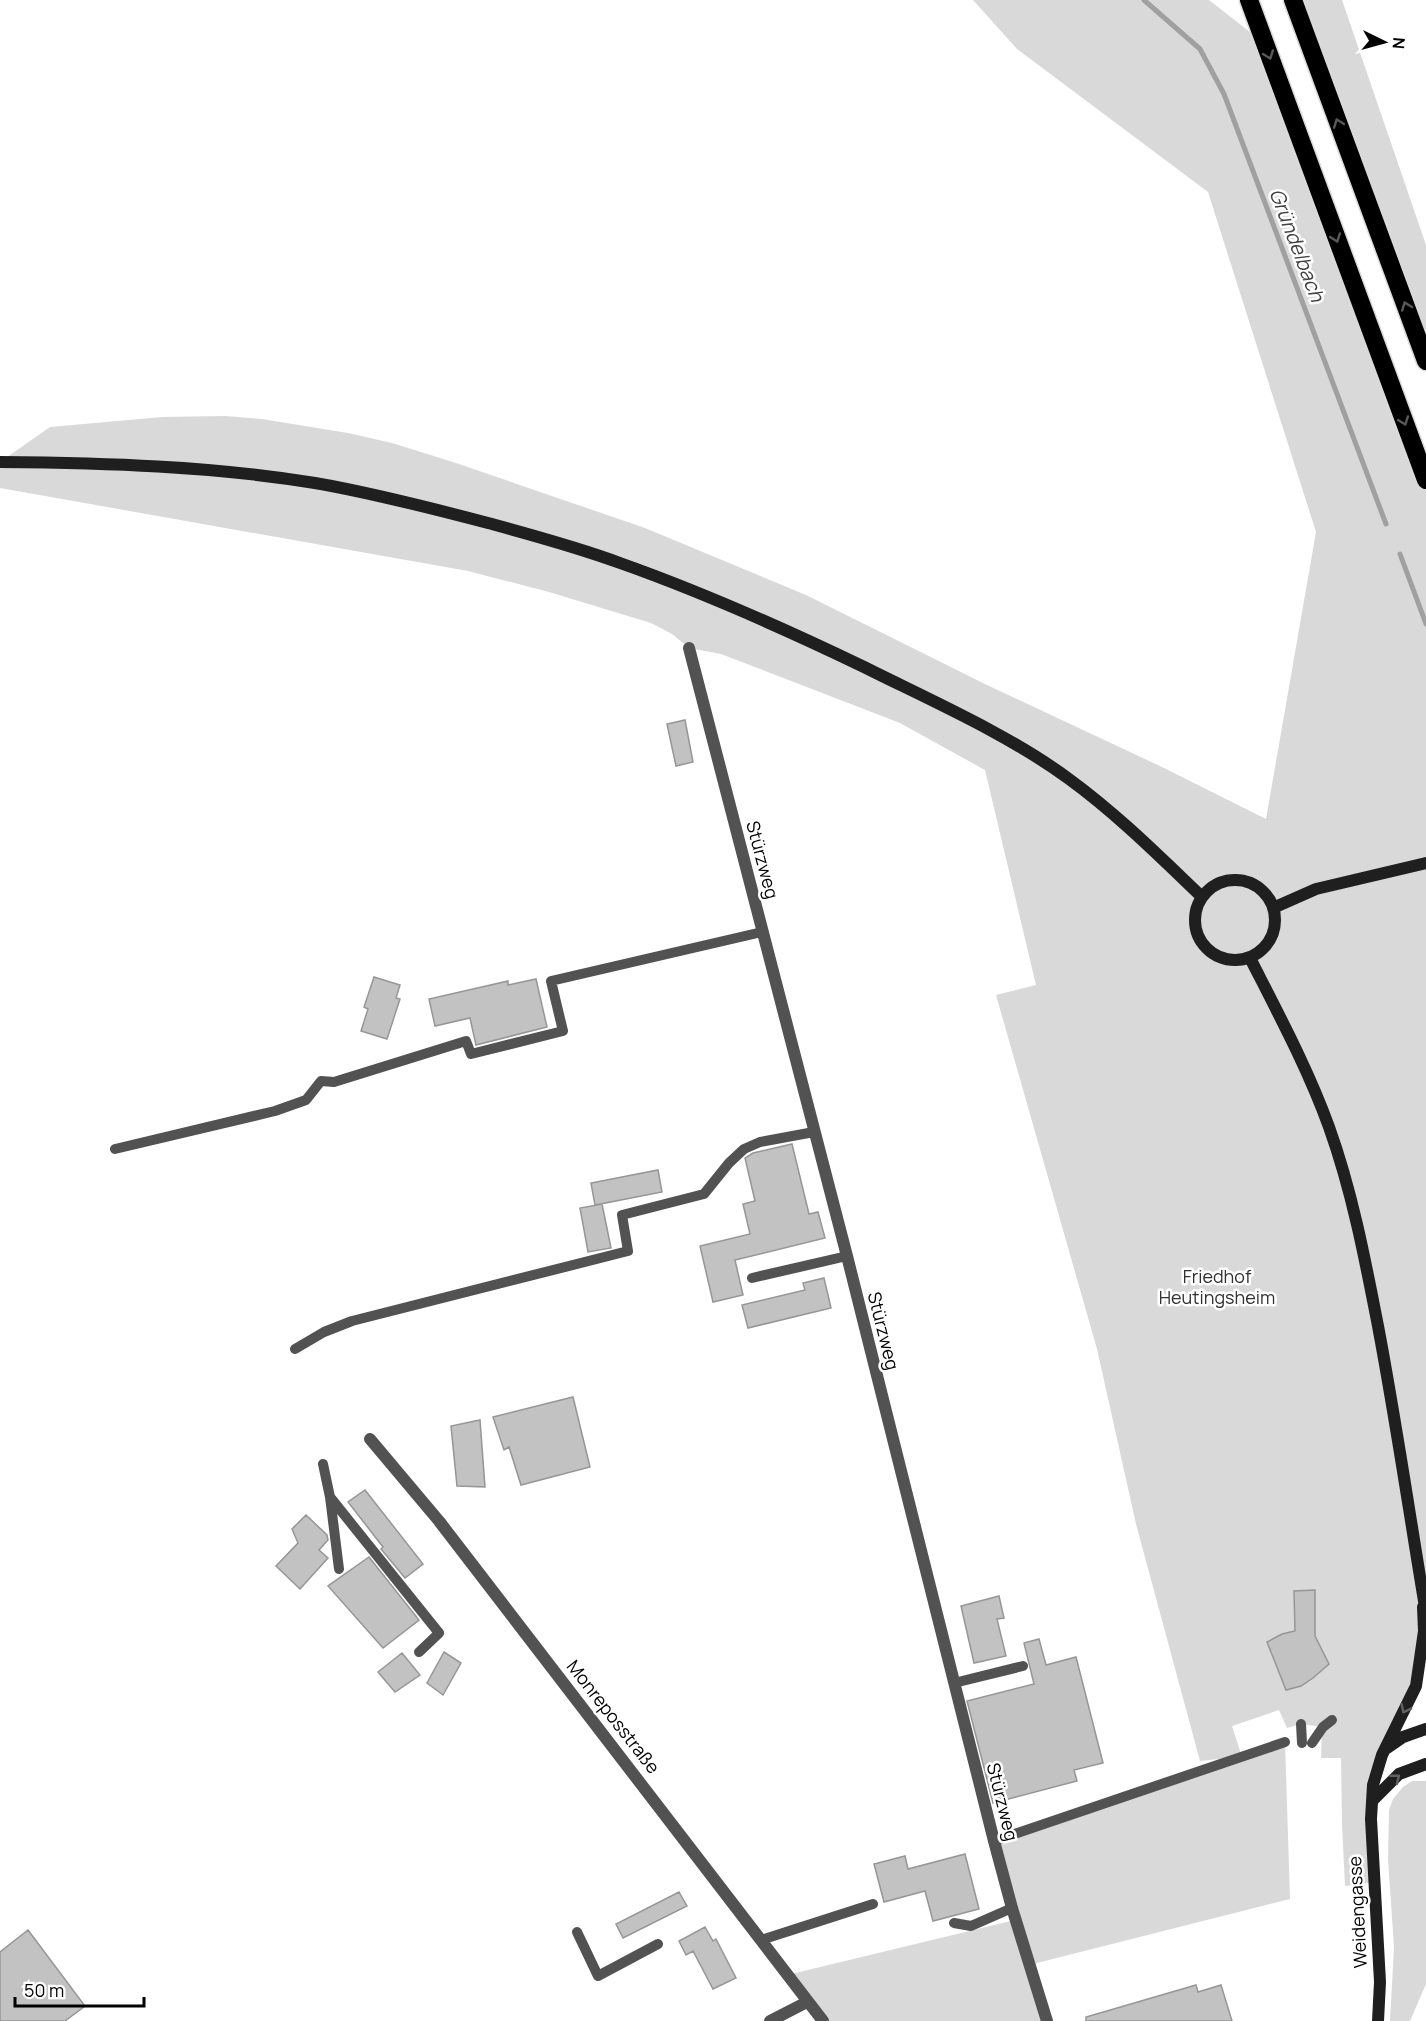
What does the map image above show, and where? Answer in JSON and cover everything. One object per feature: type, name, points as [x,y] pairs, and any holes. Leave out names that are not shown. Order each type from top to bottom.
[{"type":"highway","points":[[1249,0],[1426,480]]},
{"type":"highway","points":[[1293,0],[1426,361]]},
{"type":"main road","points":[[0,462],[73,463],[210,471],[314,483],[417,504],[534,536],[620,563],[728,606],[825,649],[920,695],[1035,756],[1122,821],[1202,897]]},
{"type":"main road","points":[[1274,908],[1316,889],[1426,863]]},
{"type":"main road","points":[[1241,881],[1259,887],[1268,896],[1274,908],[1275,926],[1269,943],[1261,952],[1250,958],[1236,961],[1221,958],[1209,951],[1199,939],[1195,925],[1196,910],[1202,897],[1222,882],[1241,881]]},
{"type":"main road","points":[[1250,958],[1298,1054],[1324,1116],[1348,1189],[1369,1277],[1388,1378],[1426,1613]]},
{"type":"main road","name":"Weidengasse","points":[[1378,2021],[1380,1982],[1372,1801],[1376,1771],[1384,1750],[1416,1686],[1424,1631],[1422,1591]]},
{"type":"main road","points":[[1384,1750],[1403,1737],[1426,1729]]},
{"type":"main road","points":[[1372,1801],[1399,1774],[1426,1764]]},
{"type":"street","name":"Stürzweg","points":[[689,648],[847,1256],[994,1841],[1047,2021]]},
{"type":"street","name":"Monreposstraße","points":[[370,1439],[445,1529],[823,2021]]},
{"type":"street","points":[[770,2021],[807,2002]]},
{"type":"lane","points":[[115,1149],[275,1111],[306,1100],[321,1081],[334,1082],[466,1041],[471,1054],[563,1031],[551,981],[762,932]]},
{"type":"lane","points":[[295,1349],[324,1332],[352,1321],[628,1251],[622,1215],[704,1194],[729,1163],[744,1149],[760,1143],[814,1132]]},
{"type":"lane","points":[[752,1278],[847,1256]]},
{"type":"lane","points":[[322,1464],[330,1497],[339,1569]]},
{"type":"lane","points":[[330,1497],[439,1633],[419,1652]]},
{"type":"lane","points":[[954,1683],[1023,1666]]},
{"type":"lane","points":[[1300,1724],[1307,1743],[1332,1720]]},
{"type":"lane","points":[[994,1841],[1285,1742]]},
{"type":"lane","points":[[761,1940],[873,1904]]},
{"type":"lane","points":[[954,1923],[971,1926],[1012,1908]]},
{"type":"lane","points":[[577,1932],[598,1976],[658,1944]]},
{"type":"green space","name":"Friedhof Heutingsheim","points":[[973,0],[1209,0],[1264,43],[1426,480],[1426,1613],[1421,1657],[1376,1771],[1375,1882],[1345,1886],[1341,1758],[1321,1758],[1322,1727],[1301,1724],[1287,1728],[1279,1710],[1232,1726],[1242,1757],[1285,1742],[1290,1899],[1029,1965],[1047,2021],[823,2021],[787,1975],[1015,1920],[994,1841],[1238,1757],[1200,1761],[1136,1524],[1097,1349],[996,995],[1036,985],[985,770],[900,723],[721,654],[689,648],[672,634],[651,623],[549,592],[468,571],[0,488],[0,462],[50,427],[162,417],[226,416],[262,419],[348,433],[392,443],[645,528],[806,595],[1266,819],[1316,532],[1208,192],[1017,49]]},
{"type":"green space","points":[[1293,0],[1342,0],[1426,245],[1426,361]]},
{"type":"green space","points":[[1412,1781],[1426,1781],[1426,1984],[1410,2021],[1390,2021],[1394,1947],[1388,1859],[1389,1810],[1393,1799],[1403,1787]]},
{"type":"building","points":[[685,720],[693,762],[676,766],[667,724]]},
{"type":"building","points":[[374,977],[400,985],[396,998],[400,999],[387,1039],[361,1031],[368,1009],[364,1007]]},
{"type":"building","points":[[536,979],[547,1027],[476,1045],[470,1018],[435,1026],[429,999],[508,981],[508,985]]},
{"type":"building","points":[[792,1144],[809,1214],[818,1212],[825,1238],[735,1260],[743,1295],[713,1302],[700,1246],[750,1234],[743,1204],[755,1201],[745,1158],[753,1153]]},
{"type":"building","points":[[658,1170],[662,1192],[595,1205],[591,1183]]},
{"type":"building","points":[[602,1204],[611,1248],[588,1252],[580,1208]]},
{"type":"building","points":[[824,1278],[831,1308],[748,1328],[742,1305],[805,1290],[803,1283]]},
{"type":"building","points":[[573,1397],[590,1467],[521,1485],[509,1447],[504,1450],[493,1417]]},
{"type":"building","points":[[480,1420],[485,1487],[457,1486],[451,1426]]},
{"type":"building","points":[[365,1490],[423,1564],[405,1578],[381,1549],[383,1547],[348,1502]]},
{"type":"building","points":[[306,1515],[327,1535],[328,1540],[319,1550],[328,1558],[300,1589],[276,1566],[298,1543],[292,1529]]},
{"type":"building","points":[[369,1557],[419,1620],[383,1648],[328,1586]]},
{"type":"building","points":[[1315,1590],[1315,1636],[1329,1664],[1301,1686],[1286,1690],[1267,1642],[1282,1634],[1295,1631],[1294,1591]]},
{"type":"building","points":[[999,1596],[1004,1618],[997,1619],[1006,1656],[974,1663],[961,1606]]},
{"type":"building","points":[[1039,1639],[1046,1665],[1076,1657],[1103,1763],[1074,1770],[1077,1781],[993,1803],[967,1701],[1034,1684],[1024,1643]]},
{"type":"building","points":[[444,1652],[461,1663],[443,1695],[427,1683]]},
{"type":"building","points":[[402,1653],[420,1675],[395,1692],[378,1672]]},
{"type":"building","points":[[965,1854],[979,1909],[933,1921],[925,1891],[884,1902],[874,1864],[905,1856],[908,1869]]},
{"type":"building","points":[[679,1892],[687,1906],[623,1938],[616,1924]]},
{"type":"building","points":[[705,1927],[713,1941],[716,1939],[736,1978],[713,1989],[693,1951],[686,1955],[679,1941]]},
{"type":"building","points":[[28,1930],[85,2006],[65,2021],[0,2021],[0,1952]]},
{"type":"building","points":[[1196,1985],[1198,1992],[1221,1985],[1232,2021],[1086,2021],[1086,2017]]},
{"type":"waterway","name":"Gründelbach","points":[[1144,0],[1200,49],[1224,94],[1386,524]]},
{"type":"waterway","name":"Gründelbach","points":[[1400,554],[1426,624]]}]
